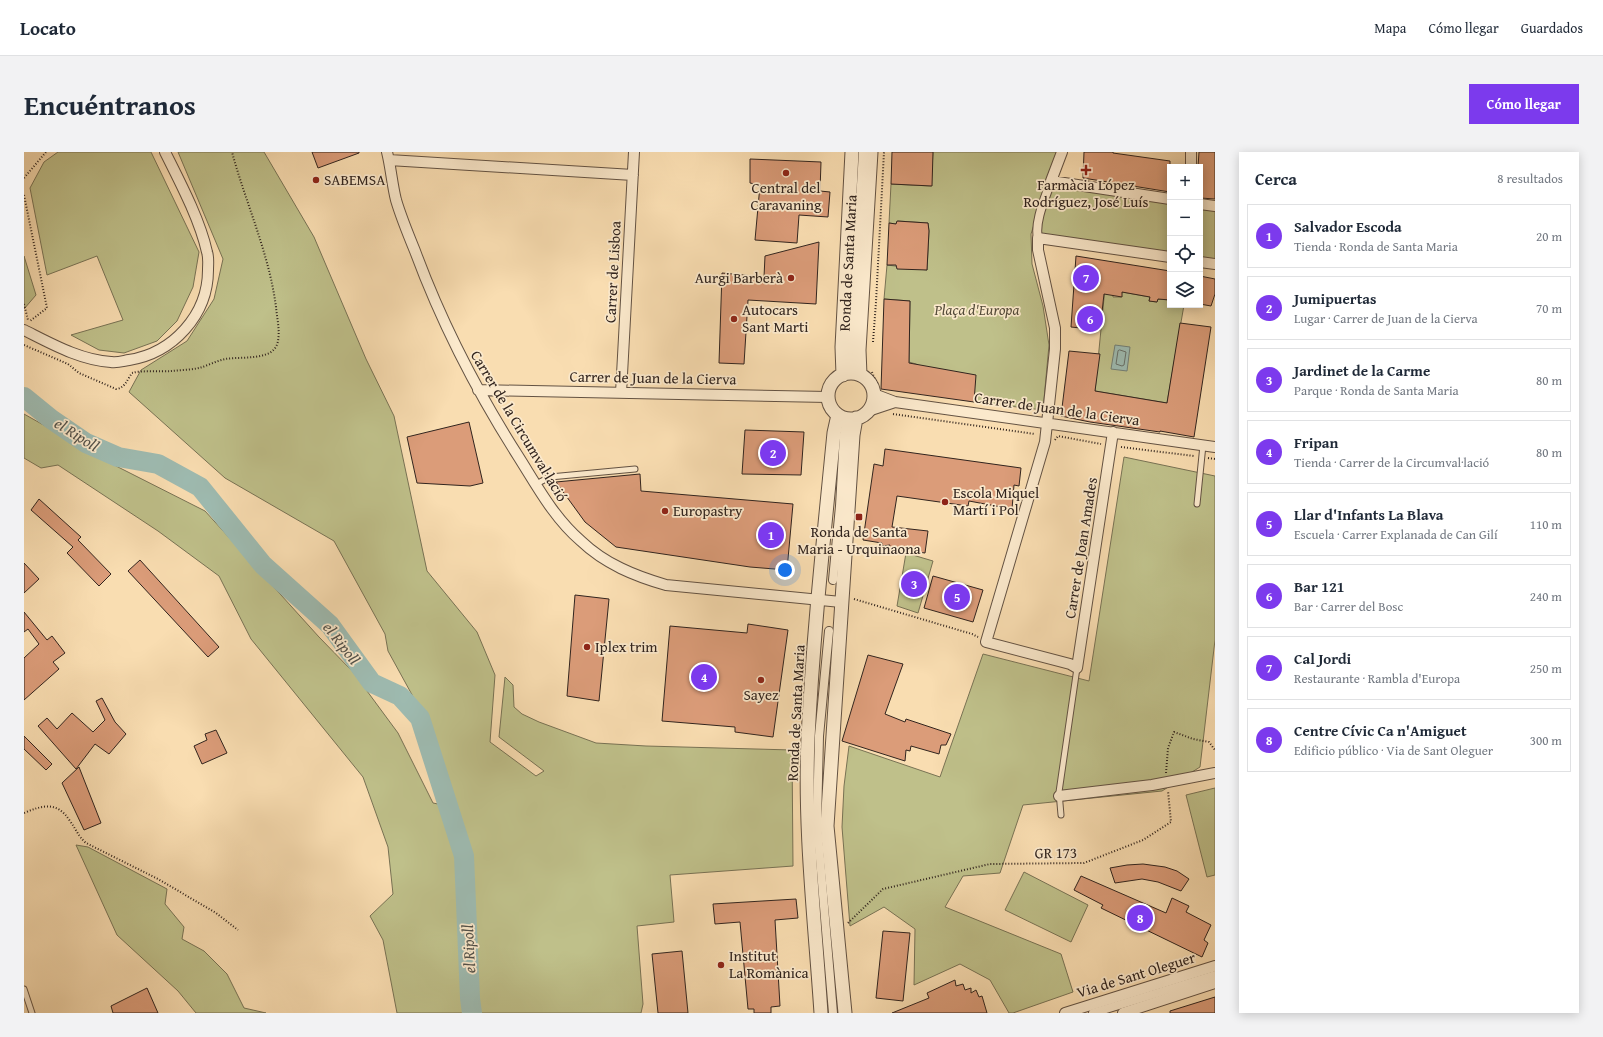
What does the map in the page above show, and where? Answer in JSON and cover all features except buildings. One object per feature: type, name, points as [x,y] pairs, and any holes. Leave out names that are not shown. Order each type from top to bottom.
[{"type":"street","points":[[26,327],[52,344],[89,360],[113,363],[143,358],[172,342],[190,323],[204,298],[208,283],[208,253],[199,226],[165,152]]},
{"type":"street","name":"Carrer de Lisboa","points":[[621,393],[634,152]]},
{"type":"street","name":"Ronda de Santa Maria","points":[[852,152],[842,347],[856,373]]},
{"type":"street","name":"Ronda de Santa Maria","points":[[856,373],[851,348],[863,152]]},
{"type":"street","name":"Ronda de Santa Maria","points":[[856,373],[859,350],[871,152]]},
{"type":"street","points":[[1062,152],[1039,218],[1037,233],[1038,250],[1055,328],[1055,349],[1046,442],[986,642],[1070,664],[1077,668]]},
{"type":"street","points":[[1191,152],[1191,164]]},
{"type":"street","points":[[388,156],[633,175]]},
{"type":"street","name":"Carrer de la Circumval·lació","points":[[388,156],[396,199],[425,279],[456,349],[478,390],[556,515],[581,542],[609,562],[639,577],[666,585],[841,602]]},
{"type":"street","points":[[1051,181],[1167,200]]},
{"type":"street","points":[[1203,204],[1215,206]]},
{"type":"street","points":[[1038,238],[1167,258]]},
{"type":"street","points":[[1203,262],[1215,264]]},
{"type":"street","points":[[846,1013],[827,826],[853,435],[847,417],[832,409],[828,397],[831,385],[836,379],[856,373],[878,390],[868,411],[847,417]]},
{"type":"street","name":"Carrer de Juan de la Cierva","points":[[478,390],[828,397]]},
{"type":"street","name":"Carrer de Juan de la Cierva","points":[[878,390],[895,402]]},
{"type":"street","name":"Carrer de Juan de la Cierva","points":[[868,411],[895,402],[1215,447]]},
{"type":"street","points":[[833,580],[840,506],[844,434],[847,417]]},
{"type":"street","name":"Ronda de Santa Maria","points":[[821,1013],[808,826],[808,739],[818,600],[834,433],[847,417]]},
{"type":"street","name":"Carrer de Joan Amades","points":[[1077,668],[1114,432]]},
{"type":"street","name":"Ronda de Santa Maria","points":[[829,631],[819,736],[817,824],[833,1013]]},
{"type":"street","points":[[1059,796],[1166,782],[1215,773]]},
{"type":"street","name":"Via de Sant Oleguer","points":[[1123,1013],[1215,966]]},
{"type":"street","name":"Via de Sant Oleguer","points":[[1065,1013],[1148,1000],[1215,975]]},
{"type":"street","name":"Via de Sant Oleguer","points":[[1094,1013],[1215,984]]},
{"type":"lane","points":[[1197,504],[1203,445]]},
{"type":"lane","points":[[536,484],[550,477],[635,469]]},
{"type":"lane","points":[[1061,815],[1059,796],[1077,668]]},
{"type":"lane","points":[[24,989],[32,1013]]},
{"type":"path","points":[[24,178],[46,152]]},
{"type":"path","points":[[24,345],[68,364],[79,373],[116,389],[125,386],[132,373],[136,372],[156,372],[200,368],[226,359],[266,355],[272,352],[276,346],[278,332],[276,307],[270,272],[263,245],[239,178],[232,152]]},
{"type":"path","points":[[872,346],[877,295],[884,152]]},
{"type":"path","points":[[24,195],[47,308],[26,327]]},
{"type":"path","points":[[24,304],[26,327]]},
{"type":"path","points":[[856,373],[876,382],[878,390]]},
{"type":"path","points":[[892,414],[1037,434],[1038,441],[1052,443],[1058,436],[1112,446],[1215,459]]},
{"type":"path","points":[[841,602],[854,599],[869,603],[972,634],[986,642]]},
{"type":"path","name":"GR 173","points":[[838,933],[883,889],[990,864],[1084,863],[1143,840],[1171,822],[1166,782],[1168,748],[1174,732],[1193,739],[1209,742],[1215,750]]},
{"type":"path","points":[[24,813],[46,805],[56,807],[70,821],[80,838],[86,843],[171,887],[216,913],[238,930]]},
{"type":"green space","points":[[58,152],[151,152],[199,252],[193,287],[177,321],[157,341],[124,353],[99,350],[71,335],[123,320],[97,256],[47,275],[30,188],[44,162]]},
{"type":"green space","points":[[178,152],[264,152],[314,237],[366,359],[394,416],[427,571],[477,632],[495,675],[490,742],[536,776],[544,771],[499,737],[505,677],[513,685],[514,707],[522,714],[539,722],[596,743],[646,746],[792,750],[793,866],[670,875],[674,922],[637,926],[643,1004],[641,1013],[397,1013],[383,940],[370,916],[393,894],[388,847],[363,777],[251,639],[219,576],[158,531],[58,465],[41,468],[24,458],[24,414],[118,467],[205,511],[319,637],[353,672],[398,733],[433,803],[453,807],[422,713],[388,651],[385,634],[334,541],[225,478],[129,392],[141,370],[187,341],[214,299],[223,259]]},
{"type":"green space","name":"Plaça d'Europa","points":[[933,152],[1057,152],[1031,234],[1032,264],[1043,306],[1049,345],[1043,410],[974,402],[916,364],[909,362],[910,301],[884,299],[887,265],[927,270],[929,231],[928,223],[898,221],[896,224],[889,223],[891,184],[931,186]]},
{"type":"green space","points":[[1051,181],[1167,199],[1167,257],[1038,238]]},
{"type":"green space","points":[[1203,204],[1215,206],[1215,264],[1203,262]]},
{"type":"green space","points":[[24,256],[36,295],[24,309]]},
{"type":"green space","points":[[1105,288],[1113,289],[1113,297],[1121,297],[1122,292],[1150,297],[1149,301],[1157,302],[1158,299],[1167,300],[1167,308],[1183,308],[1167,403],[1095,391]]},
{"type":"green space","points":[[1124,457],[1215,476],[1215,640],[1200,767],[1162,791],[1023,805],[1000,873],[963,876],[945,907],[1061,954],[1073,992],[1013,1013],[1009,1013],[990,980],[960,964],[914,985],[915,929],[884,907],[850,926],[842,827],[844,786],[849,746],[940,777],[983,654],[1089,681]]},
{"type":"green space","points":[[906,553],[933,561],[918,613],[897,606]]},
{"type":"green space","points":[[1215,788],[1215,875],[1207,877],[1186,795]]},
{"type":"green space","points":[[76,845],[88,847],[167,889],[165,904],[184,927],[182,939],[204,951],[227,974],[244,1008],[266,1013],[196,1013],[178,991],[117,935]]},
{"type":"green space","points":[[1024,872],[1088,905],[1071,942],[1005,910]]},
{"type":"water","points":[[1115,345],[1130,347],[1127,371],[1111,369]]},
{"type":"waterway","name":"el Ripoll","points":[[24,397],[51,419],[86,443],[118,457],[158,464],[200,487],[263,565],[330,625],[372,683],[400,696],[420,718],[464,856],[470,998],[472,1013]]},
{"type":"place","name":"Farmàcia López Rodríguez, José Luís","points":[[1086,170]]},
{"type":"place","name":"Central del Caravaning","points":[[786,173]]},
{"type":"place","name":"SABEMSA","points":[[316,180]]},
{"type":"place","name":"Aurgi Barberà","points":[[791,278]]},
{"type":"place","name":"Cal Jordi","points":[[1086,278]]},
{"type":"place","name":"Autocars Sant Marti","points":[[734,319]]},
{"type":"place","name":"Bar 121","points":[[1090,319]]},
{"type":"place","name":"Jumipuertas","points":[[773,453]]},
{"type":"place","name":"Escola Miquel Martí i Pol","points":[[945,502]]},
{"type":"place","name":"Europastry","points":[[665,511]]},
{"type":"place","name":"Ronda de Santa Maria - Urquinaona","points":[[859,517]]},
{"type":"place","name":"Salvador Escoda","points":[[771,535]]},
{"type":"place","name":"Jardinet de la Carme","points":[[914,584]]},
{"type":"place","name":"Llar d'Infants La Blava","points":[[957,597]]},
{"type":"place","name":"Iplex trim","points":[[587,647]]},
{"type":"place","name":"Fripan","points":[[704,677]]},
{"type":"place","name":"Sayez","points":[[761,680]]},
{"type":"place","name":"Centre Cívic Ca n'Amiguet","points":[[1140,918]]},
{"type":"place","name":"Institut La Romànica","points":[[721,965]]}]
